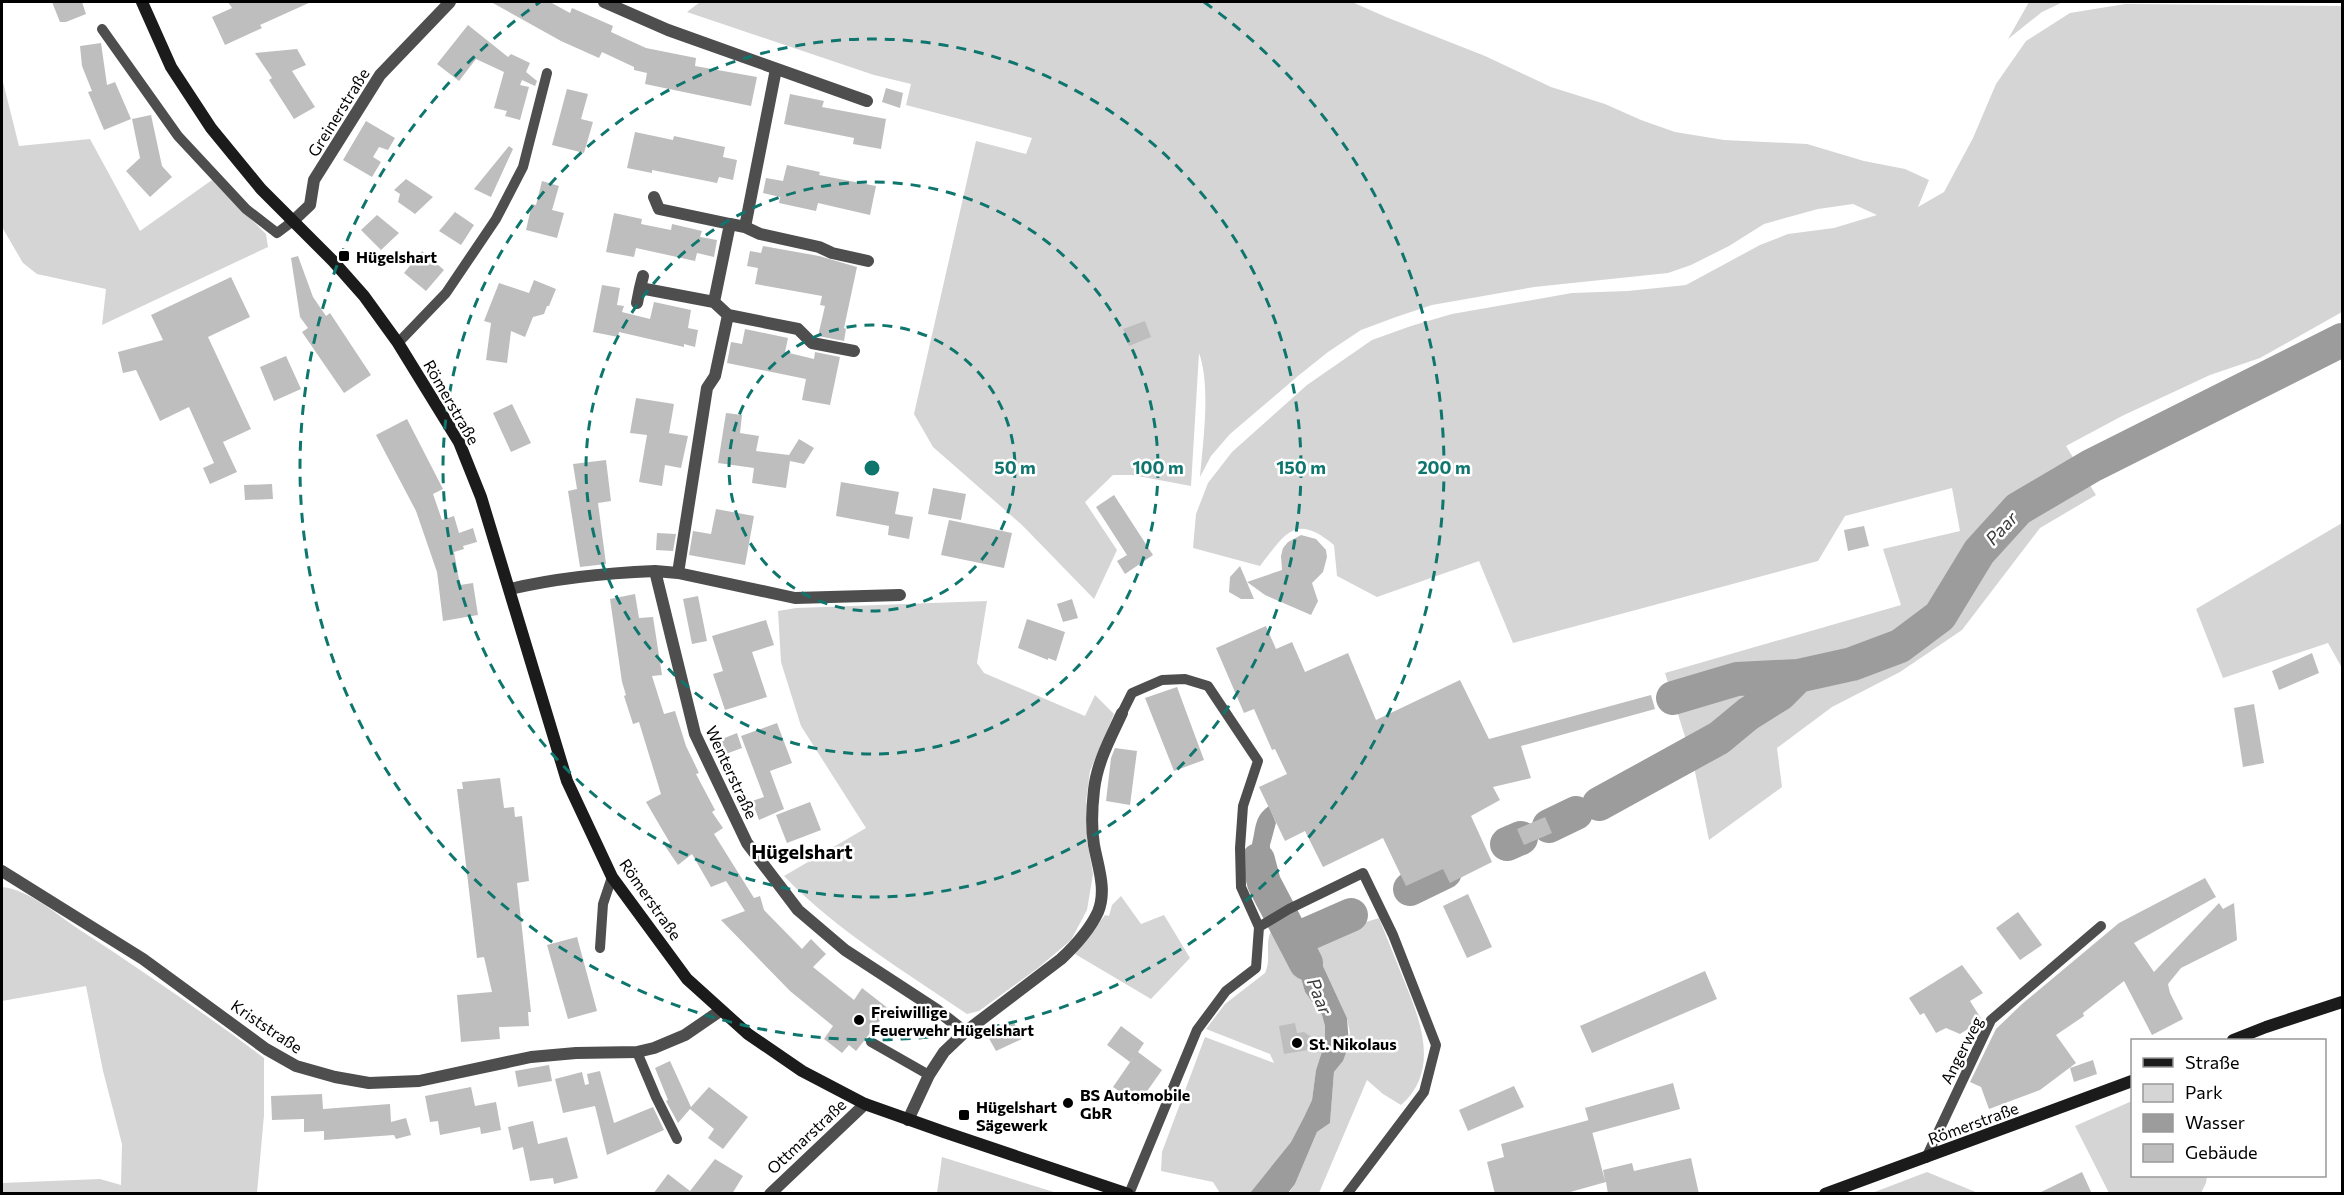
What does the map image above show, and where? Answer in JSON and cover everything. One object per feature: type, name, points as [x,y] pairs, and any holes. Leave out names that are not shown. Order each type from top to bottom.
[{"type":"main road","name":"Römerstraße","points":[[142,2],[171,67],[211,128],[261,189],[364,296],[398,343],[459,442],[481,497],[567,781],[612,878],[687,979],[748,1034],[802,1071],[865,1104],[1129,1194]]},
{"type":"main road","points":[[2238,1039],[2266,1027],[2343,1002]]},
{"type":"main road","name":"Römerstraße","points":[[1825,1194],[2131,1082]]},
{"type":"street","name":"Greinerstraße","points":[[293,221],[310,205],[314,180],[380,75],[450,2]]},
{"type":"street","points":[[604,2],[668,30],[867,101]]},
{"type":"street","points":[[745,227],[776,69]]},
{"type":"street","points":[[654,197],[659,209],[745,227],[760,234],[819,246],[832,253],[868,261]]},
{"type":"street","points":[[714,302],[730,224]]},
{"type":"street","points":[[637,303],[642,282],[714,302],[728,315],[798,329],[812,343],[854,351]]},
{"type":"street","points":[[678,573],[707,388],[715,376],[728,315]]},
{"type":"street","points":[[510,589],[543,582],[615,573],[655,571],[678,573],[795,598],[900,595]]},
{"type":"street","name":"Wenterstraße","points":[[655,571],[695,734],[747,843],[798,910],[845,950],[937,1010],[965,1032]]},
{"type":"street","points":[[908,1120],[929,1075],[944,1052],[965,1032],[1061,959],[1074,947],[1097,912],[1102,896],[1092,823],[1094,789],[1101,759],[1122,712]]},
{"type":"street","name":"Kriststraße","points":[[2,871],[143,958],[266,1048],[296,1066],[335,1077],[369,1083],[419,1082],[531,1057],[576,1053],[637,1052],[654,1048],[685,1035],[720,1011]]},
{"type":"street","name":"Ottmarstraße","points":[[770,1194],[865,1104]]},
{"type":"lane","points":[[102,29],[178,136],[246,209],[278,233],[293,221]]},
{"type":"lane","points":[[398,343],[446,293],[496,219],[523,167],[548,73]]},
{"type":"lane","points":[[1122,712],[1132,693],[1162,680],[1185,679],[1208,686],[1258,761],[1243,806],[1240,848],[1241,887],[1259,927],[1256,968],[1226,991],[1197,1030],[1129,1194]]},
{"type":"lane","points":[[1259,927],[1271,918],[1363,873],[1393,935],[1436,1046],[1424,1092],[1347,1194]]},
{"type":"lane","points":[[600,948],[603,904],[612,878]]},
{"type":"lane","name":"Angerweg","points":[[1926,1158],[1991,1020],[2101,926]]},
{"type":"lane","points":[[871,1042],[929,1075]]},
{"type":"lane","points":[[637,1052],[677,1139]]},
{"type":"green space","points":[[700,2],[1352,2],[1485,56],[1551,87],[1605,104],[1675,132],[1724,140],[1807,144],[1864,161],[1905,169],[1929,180],[1918,207],[1944,192],[1973,138],[1996,84],[2026,41],[2070,13],[2125,4],[2342,6],[2342,312],[2260,358],[2210,375],[2122,416],[2066,446],[2096,495],[2040,528],[1962,630],[1900,672],[1832,707],[1777,748],[1782,787],[1709,840],[1693,762],[1665,673],[1901,605],[1883,549],[1960,531],[1952,488],[1845,516],[1818,561],[1513,643],[1479,561],[1377,597],[1337,576],[1334,545],[1321,535],[1310,530],[1292,531],[1284,537],[1260,566],[1193,548],[1196,514],[1208,483],[1232,452],[1307,385],[1372,340],[1452,314],[1572,293],[1628,291],[1686,285],[1760,245],[1788,234],[1834,228],[1877,215],[1853,204],[1818,209],[1764,224],[1729,246],[1691,265],[1668,273],[1534,287],[1432,305],[1361,330],[1328,352],[1230,434],[1211,456],[1200,477],[1205,381],[1199,353],[1191,486],[1132,475],[1113,475],[1085,502],[1117,550],[1094,599],[1022,525],[933,447],[914,414],[976,141],[1026,154],[1032,138],[906,105],[911,84],[874,75],[687,12]]},
{"type":"green space","points":[[2029,2],[2063,2],[2042,12],[2008,39]]},
{"type":"green space","points":[[2,78],[19,146],[90,139],[140,231],[212,180],[266,234],[268,247],[102,325],[106,289],[37,274],[23,263],[2,227]]},
{"type":"green space","points":[[2342,523],[2342,668],[2328,643],[2223,678],[2196,609]]},
{"type":"green space","points":[[987,601],[977,663],[984,673],[1085,716],[1095,695],[1114,714],[1090,771],[1086,802],[1087,840],[1093,874],[1087,910],[1071,940],[1038,968],[979,1011],[967,1014],[895,966],[826,915],[784,876],[866,828],[801,726],[781,662],[778,611],[796,608]]},
{"type":"green space","points":[[2,887],[23,893],[43,904],[173,992],[264,1058],[264,1115],[257,1193],[2,1193],[2,1183],[100,1179],[121,1185],[122,1144],[103,1071],[86,986],[2,1001]]},
{"type":"green space","points":[[1121,896],[1141,924],[1164,915],[1190,958],[1151,999],[1075,954],[1105,915],[1109,916],[1112,905]]},
{"type":"green space","points":[[1379,918],[1420,1027],[1424,1060],[1421,1076],[1413,1091],[1401,1105],[1383,1094],[1367,1080],[1319,1193],[1288,1194],[1295,1184],[1317,1132],[1330,1123],[1334,1072],[1343,1061],[1350,1033],[1347,1018],[1308,940]]},
{"type":"green space","points":[[1277,925],[1293,951],[1305,992],[1322,1015],[1325,1042],[1316,1070],[1312,1100],[1291,1142],[1250,1193],[1220,1193],[1213,1182],[1161,1171],[1162,1152],[1205,1037],[1274,1063],[1270,1054],[1206,1029],[1225,1004],[1265,973],[1268,941],[1272,930]]},
{"type":"green space","points":[[2131,1101],[2131,1177],[2207,1177],[2206,1183],[2201,1193],[2109,1193],[2075,1126]]},
{"type":"green space","points":[[942,1157],[1057,1193],[937,1193]]},
{"type":"green space","points":[[1927,1172],[1978,1193],[1872,1193]]},
{"type":"water","points":[[1269,806],[1276,823],[1270,845],[1269,873],[1280,899],[1266,906],[1251,881],[1247,864],[1258,818]]},
{"type":"water","points":[[1292,916],[1323,966],[1347,1018],[1349,1044],[1343,1061],[1334,1072],[1330,1123],[1317,1132],[1295,1184],[1288,1193],[1250,1193],[1291,1142],[1304,1117],[1312,1100],[1316,1070],[1325,1042],[1322,1015],[1305,992],[1293,951],[1277,925]]},
{"type":"building","points":[[52,2],[82,2],[86,14],[60,22]]},
{"type":"building","points":[[228,2],[311,2],[260,25],[262,28],[225,45],[212,17],[232,8]]},
{"type":"building","points":[[491,2],[550,2],[570,13],[572,8],[613,26],[611,32],[646,48],[696,58],[695,66],[757,77],[751,106],[645,84],[647,73],[634,70],[634,67],[602,52],[599,58],[561,41]]},
{"type":"building","points":[[468,25],[508,57],[511,54],[530,63],[526,72],[537,81],[535,86],[522,80],[520,85],[529,87],[520,120],[505,116],[507,111],[494,108],[504,72],[476,59],[459,81],[437,64]]},
{"type":"building","points":[[101,43],[107,85],[115,82],[131,119],[104,130],[88,92],[92,91],[82,66],[80,46]]},
{"type":"building","points":[[297,49],[306,65],[292,71],[315,107],[294,119],[269,80],[272,78],[255,53]]},
{"type":"building","points":[[886,88],[903,93],[900,108],[882,102]]},
{"type":"building","points":[[567,89],[588,94],[581,119],[593,122],[584,153],[552,145]]},
{"type":"building","points":[[790,94],[824,101],[822,107],[886,119],[881,149],[853,144],[854,138],[784,124]]},
{"type":"building","points":[[151,115],[162,166],[172,177],[150,197],[126,171],[140,158],[132,119]]},
{"type":"building","points":[[366,121],[395,138],[388,150],[379,147],[373,157],[381,162],[372,177],[343,160]]},
{"type":"building","points":[[635,132],[673,140],[674,136],[725,147],[723,157],[737,160],[733,180],[719,177],[717,183],[652,170],[652,173],[627,168]]},
{"type":"building","points":[[509,146],[513,149],[491,197],[474,189]]},
{"type":"building","points":[[787,165],[820,172],[819,175],[876,186],[870,215],[818,203],[816,211],[779,203],[780,197],[763,193],[766,178],[783,181]]},
{"type":"building","points":[[406,179],[433,197],[415,214],[398,202],[400,194],[394,190]]},
{"type":"building","points":[[542,181],[559,186],[552,210],[564,213],[557,238],[526,230],[532,204],[536,205]]},
{"type":"building","points":[[455,212],[474,225],[461,245],[439,231]]},
{"type":"building","points":[[614,213],[642,219],[641,224],[671,230],[672,224],[702,231],[700,237],[717,240],[714,257],[697,253],[695,261],[636,248],[634,257],[606,252]]},
{"type":"building","points":[[377,215],[399,233],[381,250],[361,230]]},
{"type":"building","points":[[763,246],[819,256],[857,267],[844,328],[846,329],[844,341],[818,336],[825,306],[820,305],[822,296],[755,284],[758,268],[747,266],[750,251],[761,253]]},
{"type":"building","points":[[422,251],[444,270],[426,291],[404,273]]},
{"type":"building","points":[[298,256],[313,297],[326,316],[330,313],[371,375],[344,393],[302,332],[308,328],[300,317],[291,258]]},
{"type":"building","points":[[231,277],[250,317],[208,337],[251,429],[223,442],[237,472],[210,484],[203,468],[214,463],[189,407],[160,421],[136,370],[123,373],[118,352],[163,340],[151,315]]},
{"type":"building","points":[[534,280],[556,289],[549,306],[544,314],[533,317],[525,337],[511,331],[507,363],[486,360],[491,323],[484,321],[499,283],[529,293]]},
{"type":"building","points":[[602,285],[620,288],[617,305],[624,306],[622,312],[650,319],[654,302],[691,310],[688,328],[698,330],[695,347],[684,344],[684,347],[619,332],[618,337],[593,332]]},
{"type":"building","points":[[1145,321],[1151,337],[1129,346],[1123,329]]},
{"type":"building","points":[[745,329],[788,338],[785,352],[814,359],[815,352],[840,357],[830,405],[802,400],[806,379],[727,363],[731,342],[742,344]]},
{"type":"building","points":[[286,356],[301,389],[274,401],[260,367]]},
{"type":"building","points":[[636,398],[674,404],[669,433],[688,436],[681,468],[665,465],[662,486],[639,482],[647,435],[630,433]]},
{"type":"building","points":[[512,404],[531,443],[511,452],[493,413]]},
{"type":"building","points":[[726,413],[742,415],[740,433],[759,436],[756,451],[789,455],[799,439],[814,448],[804,464],[790,461],[786,488],[752,483],[754,468],[718,463]]},
{"type":"building","points":[[407,419],[443,489],[433,494],[442,520],[454,516],[459,533],[473,528],[477,542],[463,546],[464,549],[454,552],[460,585],[473,583],[478,615],[443,621],[437,572],[416,511],[376,435]]},
{"type":"building","points":[[606,460],[611,501],[598,503],[606,564],[580,567],[568,491],[577,489],[573,464]]},
{"type":"building","points":[[841,482],[899,492],[895,514],[913,517],[909,539],[888,535],[889,526],[836,516]]},
{"type":"building","points":[[272,484],[273,499],[245,500],[244,485]]},
{"type":"building","points":[[933,488],[966,494],[961,520],[928,514]]},
{"type":"building","points":[[1114,495],[1153,555],[1125,574],[1117,561],[1127,555],[1096,507]]},
{"type":"building","points":[[716,509],[754,516],[745,565],[689,555],[693,531],[711,534]]},
{"type":"building","points":[[949,520],[1012,533],[1004,568],[941,555]]},
{"type":"building","points":[[1864,526],[1869,546],[1848,551],[1844,530]]},
{"type":"building","points":[[657,533],[676,534],[673,551],[656,550]]},
{"type":"building","points":[[1301,535],[1316,539],[1326,550],[1327,557],[1323,572],[1312,583],[1318,601],[1311,615],[1265,595],[1247,582],[1282,570],[1283,548],[1288,542]]},
{"type":"building","points":[[1240,566],[1254,599],[1241,599],[1229,592],[1230,577]]},
{"type":"building","points":[[635,594],[639,618],[653,617],[662,675],[652,676],[664,714],[675,711],[686,746],[699,773],[696,774],[715,810],[712,812],[723,828],[714,834],[754,898],[760,896],[764,910],[802,949],[811,939],[826,954],[813,967],[854,1000],[862,988],[889,1009],[856,1051],[849,1045],[842,1053],[824,1039],[833,1026],[790,991],[721,920],[745,911],[726,881],[711,887],[692,854],[678,865],[665,846],[670,843],[646,802],[661,794],[639,722],[633,724],[624,696],[626,695],[622,682],[610,599]]},
{"type":"building","points":[[698,596],[707,641],[692,644],[683,599]]},
{"type":"building","points":[[1072,599],[1078,618],[1063,622],[1057,604]]},
{"type":"building","points":[[1027,619],[1065,632],[1056,661],[1018,648]]},
{"type":"building","points":[[766,620],[774,645],[752,652],[767,697],[725,710],[713,674],[723,671],[712,636]]},
{"type":"building","points":[[1266,626],[1276,649],[1292,642],[1305,672],[1348,653],[1376,720],[1460,680],[1489,739],[1651,695],[1655,709],[1521,746],[1531,778],[1493,787],[1500,800],[1471,816],[1492,862],[1450,883],[1443,869],[1406,886],[1383,838],[1323,867],[1305,831],[1285,841],[1259,787],[1287,774],[1275,749],[1272,750],[1254,709],[1244,713],[1216,648]]},
{"type":"building","points":[[2312,653],[2319,673],[2279,690],[2272,671]]},
{"type":"building","points":[[1177,687],[1204,760],[1174,771],[1145,698]]},
{"type":"building","points":[[2254,704],[2264,763],[2243,767],[2234,708]]},
{"type":"building","points":[[777,723],[792,763],[770,771],[784,809],[759,820],[752,801],[764,797],[741,736]]},
{"type":"building","points":[[737,733],[742,748],[723,755],[717,741]]},
{"type":"building","points":[[1115,748],[1137,751],[1130,805],[1106,801],[1111,758]]},
{"type":"building","points":[[500,778],[504,808],[514,807],[515,817],[522,816],[529,881],[517,883],[531,1012],[528,1012],[529,1026],[499,1027],[500,1039],[461,1042],[457,995],[492,992],[484,957],[477,958],[457,789],[463,789],[462,782]]},
{"type":"building","points":[[810,802],[821,830],[787,843],[776,815]]},
{"type":"building","points":[[1545,817],[1552,833],[1524,845],[1517,829]]},
{"type":"building","points":[[2205,878],[2216,897],[2134,943],[2154,972],[2219,903],[2223,909],[2234,903],[2237,940],[2181,968],[2168,984],[2183,1019],[2152,1035],[2124,981],[2083,1013],[2084,1016],[2056,1035],[2076,1063],[2040,1090],[1989,1109],[1981,1087],[1970,1082],[1996,1029],[2022,1004],[2119,923]]},
{"type":"building","points":[[1468,894],[1492,947],[1467,958],[1443,906]]},
{"type":"building","points":[[2018,912],[2042,945],[2020,960],[1996,928]]},
{"type":"building","points":[[577,937],[597,1011],[568,1019],[547,945]]},
{"type":"building","points":[[1962,965],[1983,993],[1970,1001],[1982,1020],[1960,1034],[1946,1028],[1936,1033],[1924,1013],[1920,1015],[1909,998]]},
{"type":"building","points":[[1705,971],[1717,999],[1592,1053],[1580,1026]]},
{"type":"building","points":[[1013,1020],[1022,1039],[996,1051],[986,1033]]},
{"type":"building","name":"St. Nikolaus","points":[[1295,1023],[1297,1033],[1304,1032],[1313,1038],[1308,1050],[1284,1054],[1279,1026]]},
{"type":"building","points":[[1121,1026],[1144,1043],[1138,1052],[1162,1070],[1138,1104],[1113,1087],[1135,1055],[1130,1062],[1107,1045]]},
{"type":"building","points":[[2093,1060],[2097,1074],[2074,1082],[2070,1068]]},
{"type":"building","points":[[670,1061],[691,1107],[709,1087],[748,1117],[723,1149],[708,1138],[714,1129],[690,1109],[678,1123],[666,1101],[668,1100],[655,1068]]},
{"type":"building","points":[[549,1065],[552,1081],[518,1087],[515,1071]]},
{"type":"building","points":[[600,1071],[614,1123],[653,1107],[664,1130],[607,1155],[595,1106],[563,1113],[555,1079],[582,1072],[585,1085],[589,1084],[587,1074]]},
{"type":"building","points":[[1673,1083],[1680,1109],[1592,1133],[1585,1108]]},
{"type":"building","points":[[1514,1086],[1524,1107],[1468,1131],[1459,1110]]},
{"type":"building","points":[[471,1087],[475,1106],[496,1102],[501,1130],[481,1134],[480,1127],[440,1135],[438,1121],[430,1122],[425,1096]]},
{"type":"building","points":[[322,1094],[323,1109],[390,1104],[391,1122],[406,1118],[411,1135],[396,1139],[394,1135],[324,1140],[324,1131],[304,1132],[304,1119],[272,1120],[271,1096]]},
{"type":"building","points":[[1589,1120],[1605,1181],[1603,1170],[1632,1163],[1634,1171],[1691,1158],[1699,1194],[1608,1194],[1606,1182],[1563,1194],[1495,1194],[1487,1162],[1504,1157],[1501,1144]]},
{"type":"building","points":[[533,1121],[538,1144],[567,1137],[578,1178],[554,1184],[553,1178],[530,1181],[523,1147],[513,1150],[508,1127]]},
{"type":"building","points":[[715,1159],[743,1176],[732,1194],[653,1194],[668,1174],[690,1191]]},
{"type":"building","points":[[2082,1172],[2092,1194],[2037,1194]]},
{"type":"waterway","name":"Paar","points":[[1673,698],[1737,679],[1798,676],[1852,664],[1900,646],[1940,616],[1979,552],[2018,509],[2091,466],[2342,340]]},
{"type":"waterway","points":[[1599,804],[1719,738],[1748,714],[1780,694],[1798,676]]},
{"type":"waterway","points":[[1549,826],[1576,813]]},
{"type":"waterway","points":[[1507,844],[1521,838]]},
{"type":"waterway","name":"Paar","points":[[1258,860],[1264,883],[1306,963]]},
{"type":"waterway","points":[[1410,889],[1445,872]]},
{"type":"waterway","points":[[1294,940],[1351,915]]},
{"type":"place","name":"Hügelshart","points":[[344,256]]},
{"type":"place","name":"Freiwillige Feuerwehr Hügelshart","points":[[859,1020]]},
{"type":"place","name":"St. Nikolaus","points":[[1297,1043]]},
{"type":"place","name":"BS Automobile GbR","points":[[1068,1103]]},
{"type":"place","name":"Hügelshart Sägewerk","points":[[964,1115]]},
{"type":"district","name":"Hügelshart","points":[[802,851]]}]
